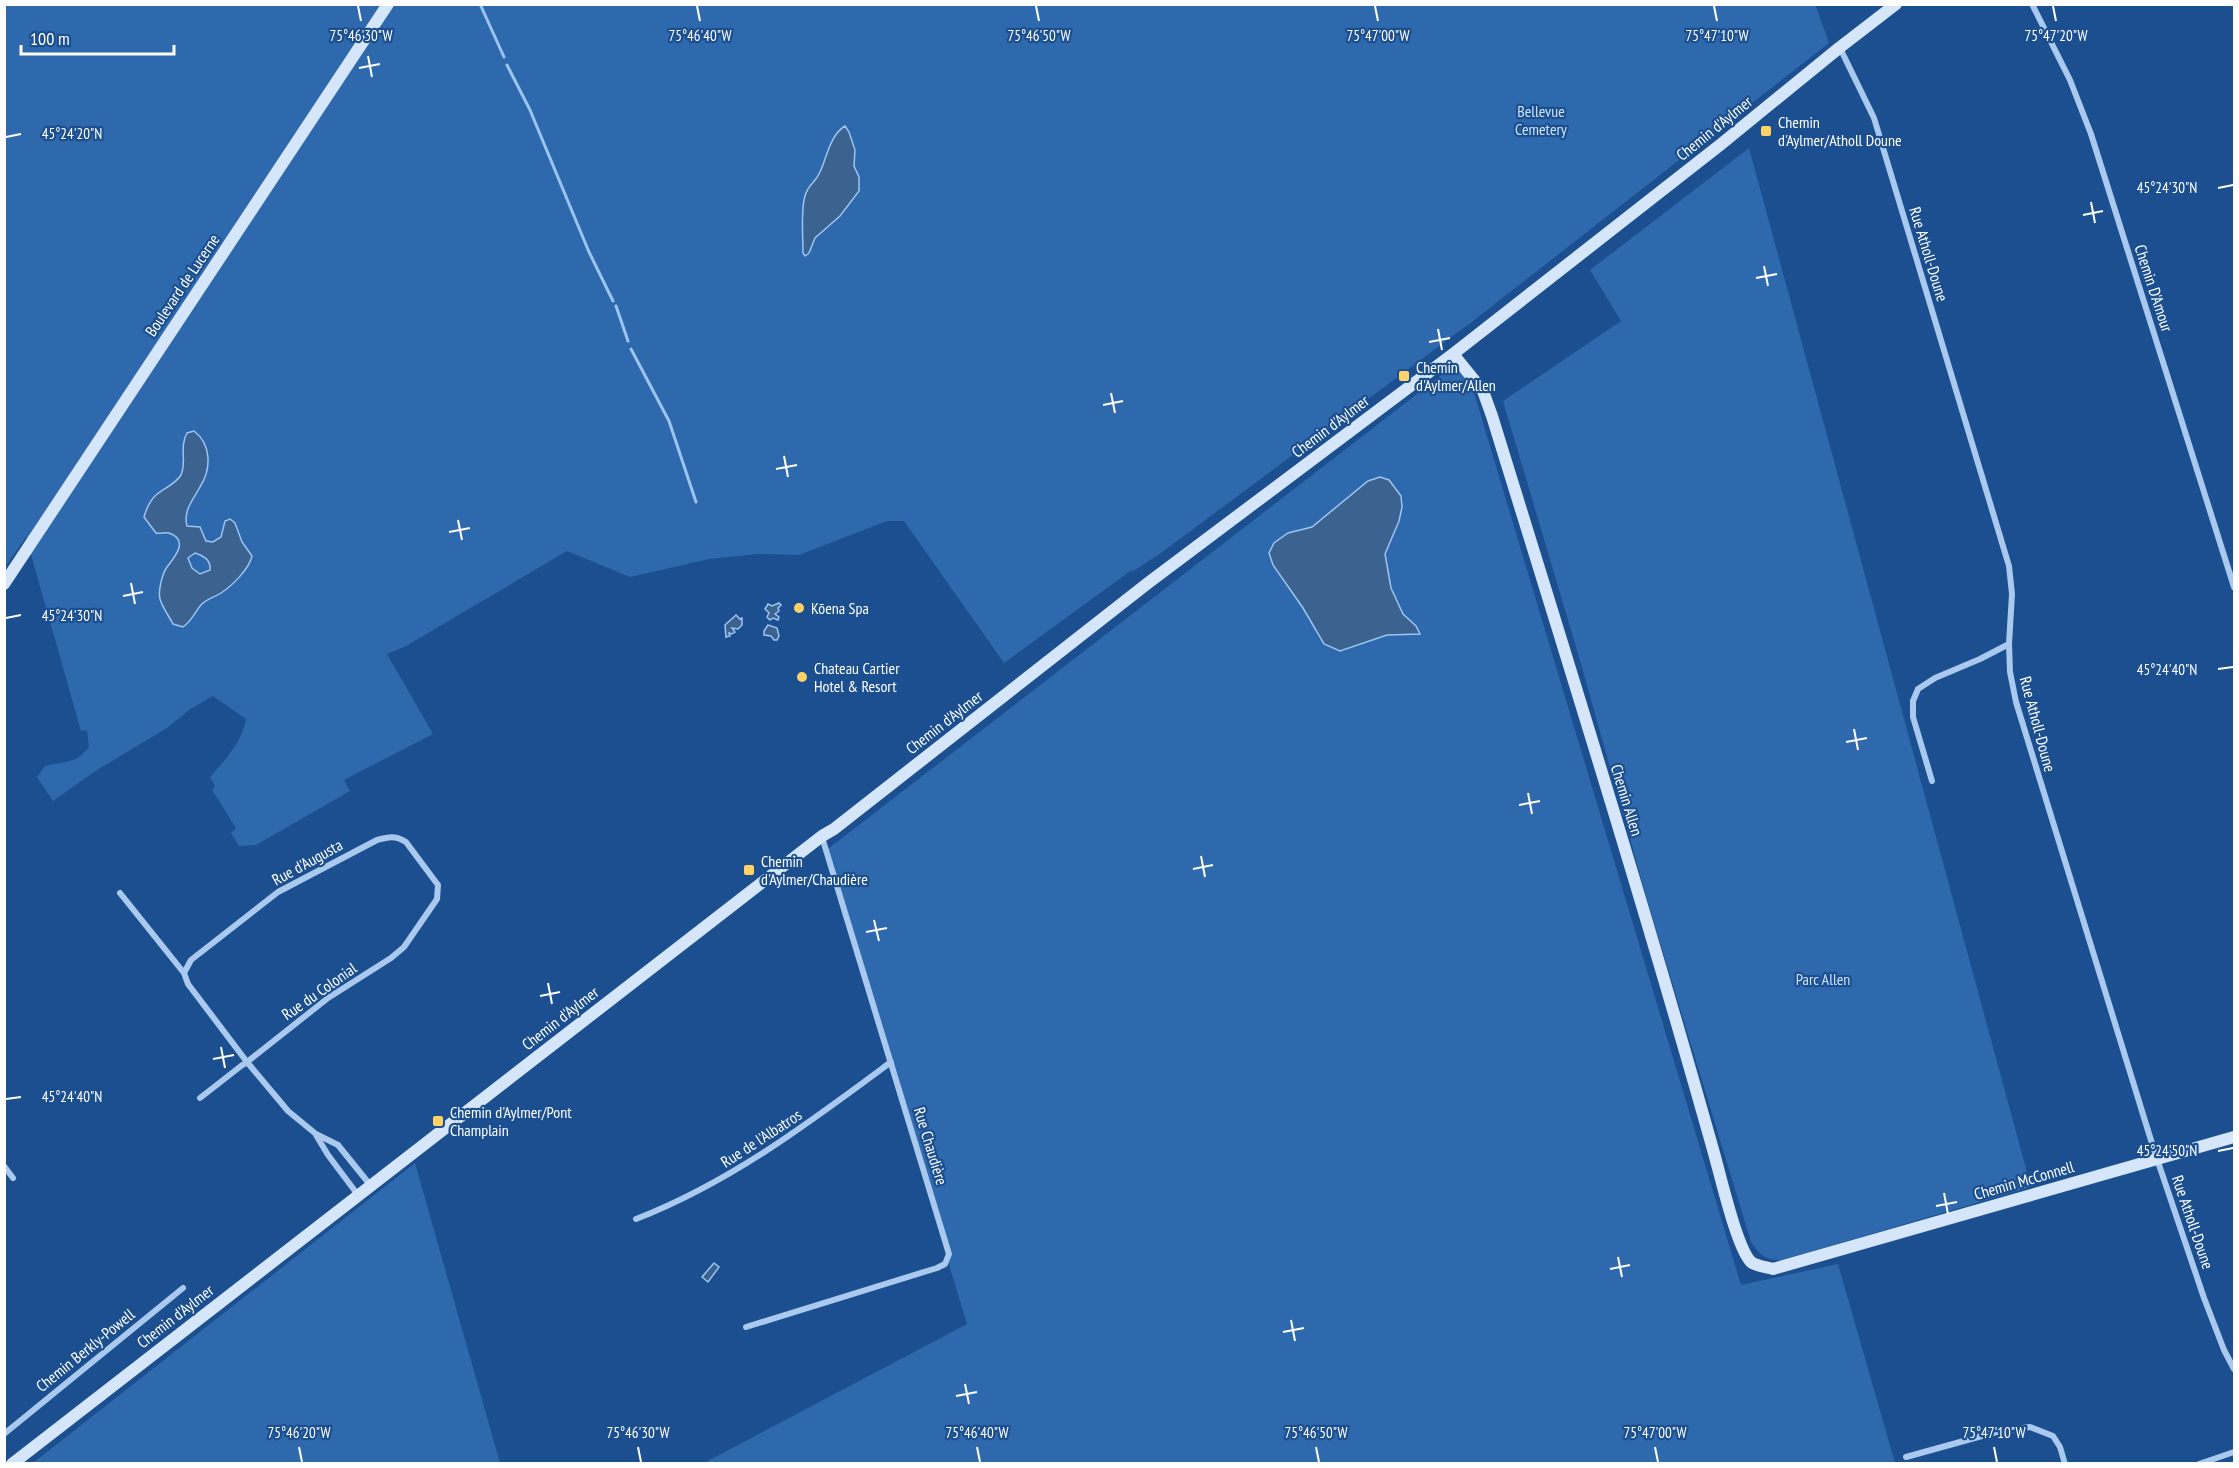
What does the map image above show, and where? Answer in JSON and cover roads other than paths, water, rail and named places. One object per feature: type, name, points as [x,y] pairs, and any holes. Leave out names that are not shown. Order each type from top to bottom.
[{"type":"main road","name":"Boulevard de Lucerne","points":[[4,584],[388,4]]},
{"type":"main road","name":"Chemin d'Aylmer","points":[[12,1464],[834,829],[1148,583],[1453,354],[1896,4]]},
{"type":"main road","name":"Chemin Allen","points":[[1453,354],[1483,392],[1492,416],[1573,674],[1681,1036],[1733,1220],[1746,1255],[1753,1264]]},
{"type":"main road","name":"Chemin McConnell","points":[[1753,1264],[1773,1269],[2235,1137]]},
{"type":"street","name":"Chemin D'Amour","points":[[2032,4],[2070,80],[2091,134],[2235,587]]},
{"type":"street","name":"Rue Atholl-Doune","points":[[1839,48],[1874,118],[2009,566],[2012,594],[2010,672],[2016,702],[2157,1159],[2204,1298],[2224,1350],[2235,1369]]},
{"type":"street","points":[[1932,781],[1913,717],[1913,701],[1918,689],[1935,678],[1980,660],[2009,644]]},
{"type":"street","name":"Rue Chaudière","points":[[746,1327],[945,1264],[949,1254],[822,836]]},
{"type":"street","name":"Rue d'Augusta","points":[[184,973],[191,960],[278,892],[386,837],[399,837],[406,842],[435,879],[438,892]]},
{"type":"street","name":"Rue du Colonial","points":[[200,1098],[328,998],[391,958],[404,947],[437,899],[438,892]]},
{"type":"street","points":[[120,893],[184,973],[188,984],[247,1062],[288,1111],[316,1134],[338,1145],[371,1186]]},
{"type":"street","name":"Rue de l'Albatros","points":[[636,1219],[686,1198],[750,1163],[891,1062]]},
{"type":"street","points":[[316,1134],[328,1155],[358,1195]]},
{"type":"street","points":[[4,1166],[13,1178]]},
{"type":"street","name":"Chemin Berkly-Powell","points":[[4,1434],[183,1288]]},
{"type":"street","points":[[1906,1457],[2000,1431],[2030,1427],[2053,1436],[2060,1447],[2065,1464]]},
{"type":"street","points":[[2199,1464],[2235,1452]]},
{"type":"waterway","points":[[480,4],[504,57]]},
{"type":"waterway","points":[[507,65],[530,110],[589,252],[613,301]]},
{"type":"waterway","points":[[616,306],[628,341]]},
{"type":"waterway","points":[[631,349],[669,421],[696,502]]},
{"type":"place","name":"Chemin d'Aylmer/Atholl Doune","points":[[1766,131]]},
{"type":"place","name":"Chemin d'Aylmer/Allen","points":[[1404,376]]},
{"type":"place","name":"Kōena Spa","points":[[799,608]]},
{"type":"place","name":"Chateau Cartier Hotel & Resort","points":[[802,677]]},
{"type":"place","name":"Chemin d'Aylmer/Chaudière","points":[[749,870]]},
{"type":"place","name":"Chemin d'Aylmer/Pont Champlain","points":[[438,1121]]},
{"type":"park label","name":"Bellevue Cemetery","points":[[1541,120]]},
{"type":"park label","name":"Parc Allen","points":[[1823,979]]}]
